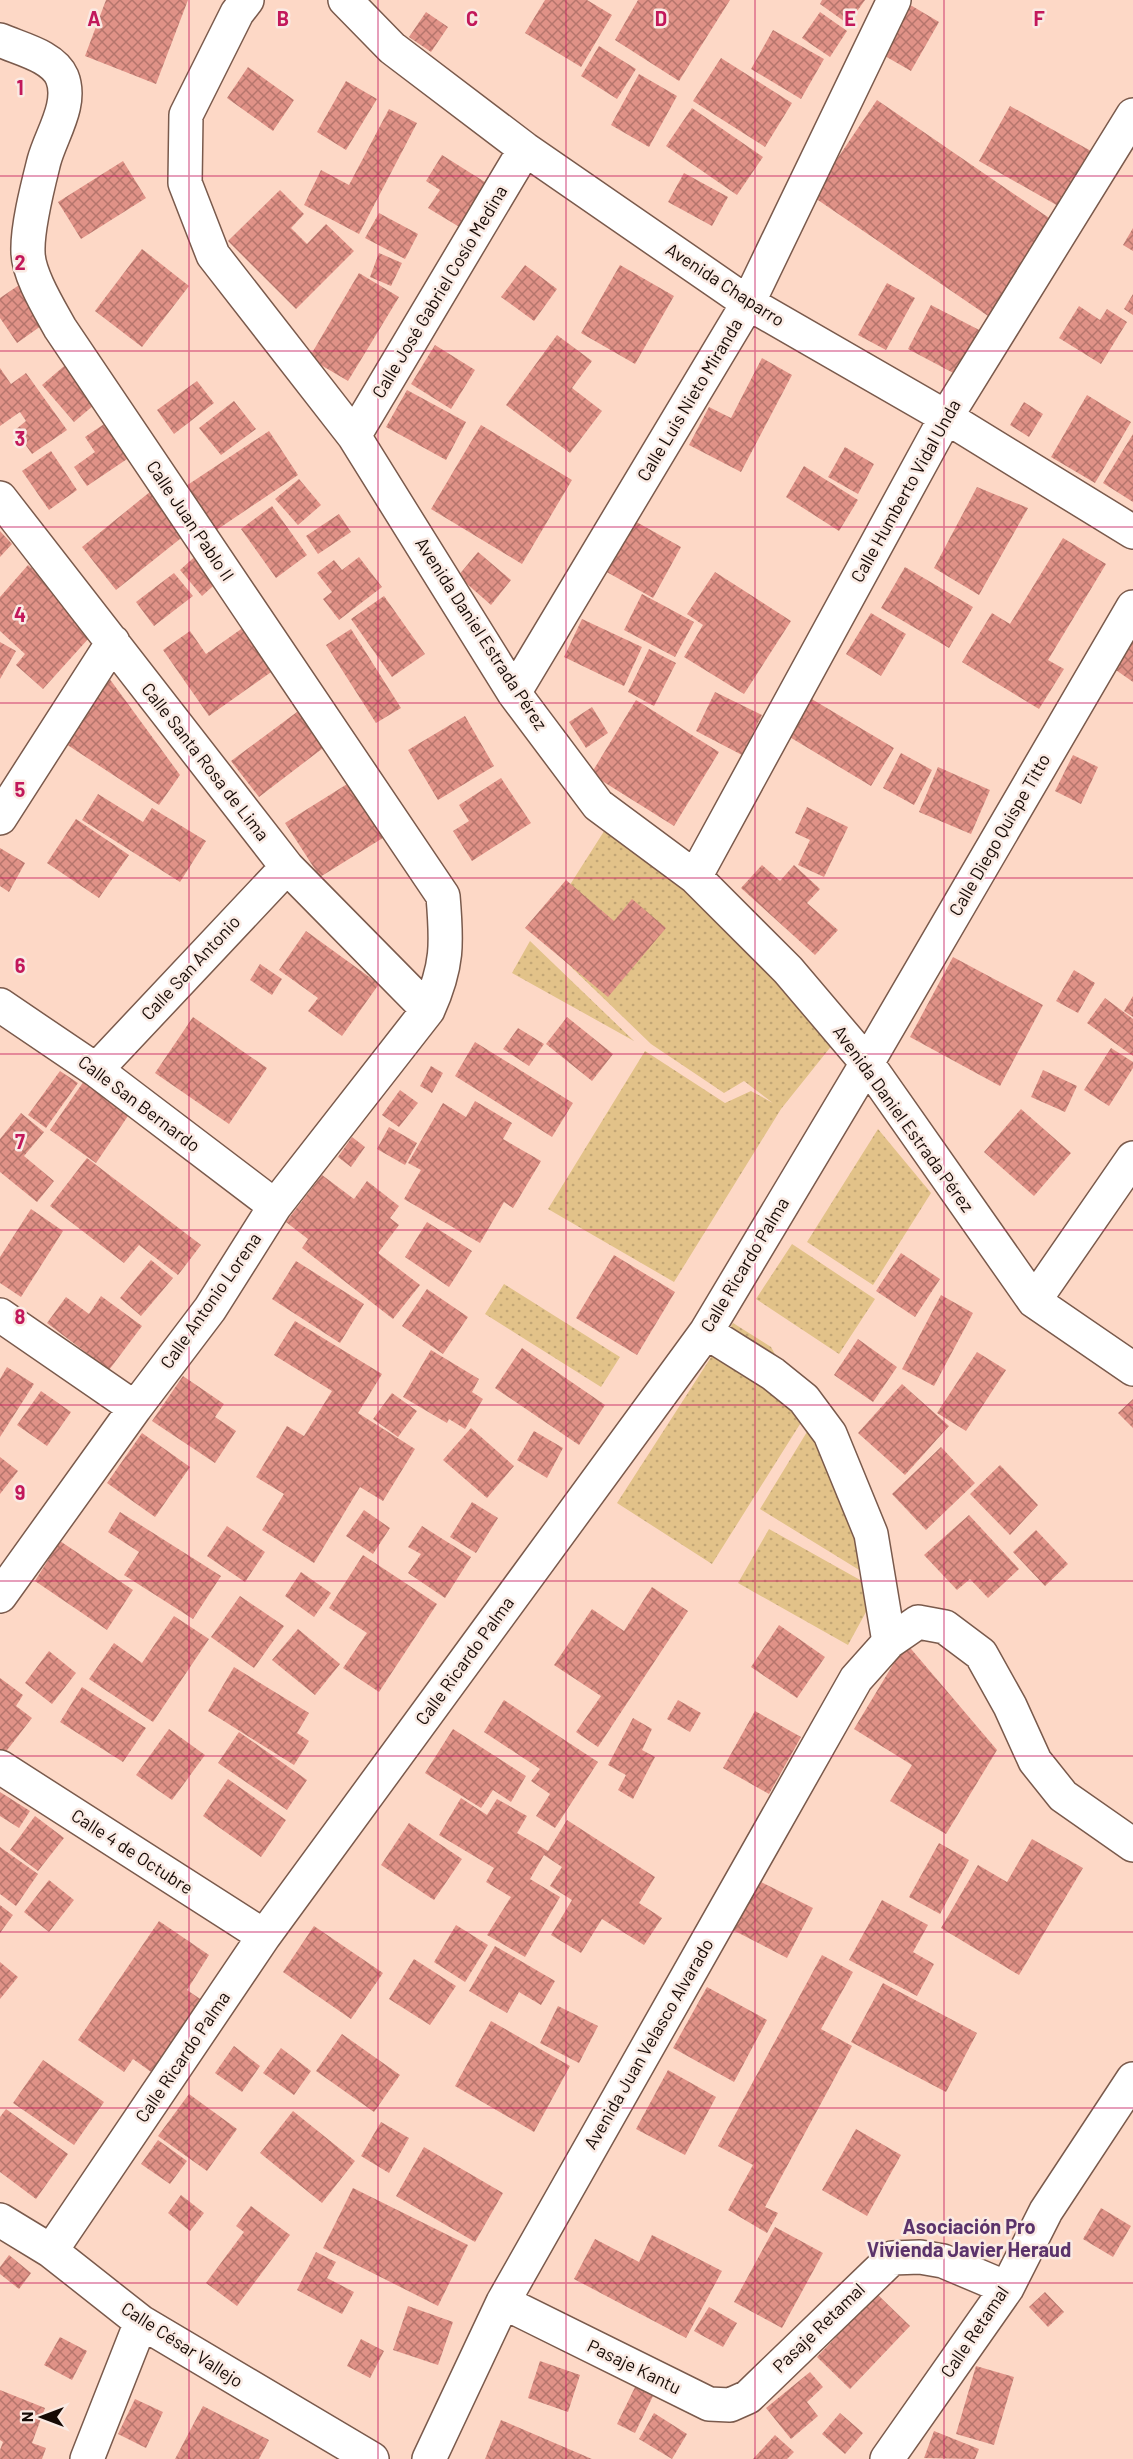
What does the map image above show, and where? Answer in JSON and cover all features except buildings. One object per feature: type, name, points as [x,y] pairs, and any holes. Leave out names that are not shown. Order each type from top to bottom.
[{"type":"street","name":"Avenida Daniel Estrada Pérez","points":[[247,0],[237,14],[186,115],[185,183],[213,255],[354,436],[514,693],[598,805],[695,877],[788,970],[867,1063],[1034,1301],[1133,1369]]},
{"type":"street","name":"Avenida Chaparro","points":[[345,0],[393,48],[525,149],[748,303],[946,417],[1133,532]]},
{"type":"street","name":"Calle Luis Nieto Miranda","points":[[514,693],[748,303],[894,0]]},
{"type":"street","name":"Calle Juan Pablo II","points":[[0,40],[53,63],[62,77],[66,99],[44,160],[29,242],[28,253],[40,291],[60,328],[443,896],[446,949],[440,983],[428,1010]]},
{"type":"street","name":"Calle Humberto Vidal Unda","points":[[695,877],[946,417],[1133,115]]},
{"type":"street","name":"Calle José Gabriel Cosío Medina","points":[[354,436],[525,149]]},
{"type":"street","name":"Calle Santa Rosa de Lima","points":[[0,498],[287,867],[341,919],[428,1010]]},
{"type":"street","name":"Calle Diego Quispe Titto","points":[[867,1063],[1133,607]]},
{"type":"street","points":[[0,818],[113,642]]},
{"type":"street","name":"Calle San Antonio","points":[[96,1070],[287,867]]},
{"type":"street","name":"Calle San Bernardo","points":[[0,1005],[96,1070],[275,1206]]},
{"type":"street","name":"Calle Antonio Lorena","points":[[0,1596],[135,1408],[210,1309],[275,1206],[428,1010]]},
{"type":"street","name":"Calle Ricardo Palma","points":[[51,2251],[264,1936],[706,1332],[867,1063]]},
{"type":"street","points":[[1034,1301],[1133,1158]]},
{"type":"street","points":[[0,1315],[135,1408]]},
{"type":"street","points":[[706,1332],[773,1374],[804,1399],[830,1434],[871,1534],[890,1642]]},
{"type":"street","name":"Avenida Juan Velasco Alvarado","points":[[429,2459],[503,2302],[856,1679],[890,1642],[918,1622],[945,1627],[981,1654],[1010,1706],[1035,1761],[1063,1796],[1133,1845]]},
{"type":"street","name":"Calle 4 de Octubre","points":[[0,1767],[264,1936]]},
{"type":"street","name":"Calle Retamal","points":[[887,2459],[1006,2288],[1046,2211],[1133,2079]]},
{"type":"street","name":"Calle César Vallejo","points":[[0,2220],[51,2251],[141,2322],[372,2459]]},
{"type":"street","name":"Pasaje Retamal","points":[[763,2382],[892,2258],[920,2257],[944,2261],[1006,2288]]},
{"type":"street","name":"Pasaje Kantu","points":[[503,2302],[709,2404],[730,2405],[748,2397],[763,2382]]},
{"type":"street","points":[[87,2459],[141,2322]]},
{"type":"shaded area","points":[[608,825],[763,935],[833,1044],[781,1109],[674,1282],[548,1209],[645,1051],[725,1103],[751,1091],[773,1103],[744,1081],[724,1093],[651,1044],[538,935]]},
{"type":"shaded area","points":[[530,941],[634,1041],[512,973]]},
{"type":"shaded area","points":[[878,1129],[931,1193],[873,1285],[807,1242]]},
{"type":"shaded area","points":[[792,1244],[875,1299],[839,1354],[756,1299]]},
{"type":"shaded area","points":[[504,1284],[620,1357],[601,1387],[485,1314]]},
{"type":"shaded area","points":[[733,1323],[771,1347],[807,1413],[712,1564],[617,1503]]},
{"type":"shaded area","points":[[813,1422],[882,1584],[760,1509]]},
{"type":"shaded area","points":[[769,1529],[878,1590],[848,1645],[738,1583]]},
{"type":"district","name":"Asociación Pro Vivienda Javier Heraud","points":[[969,2238]]}]
